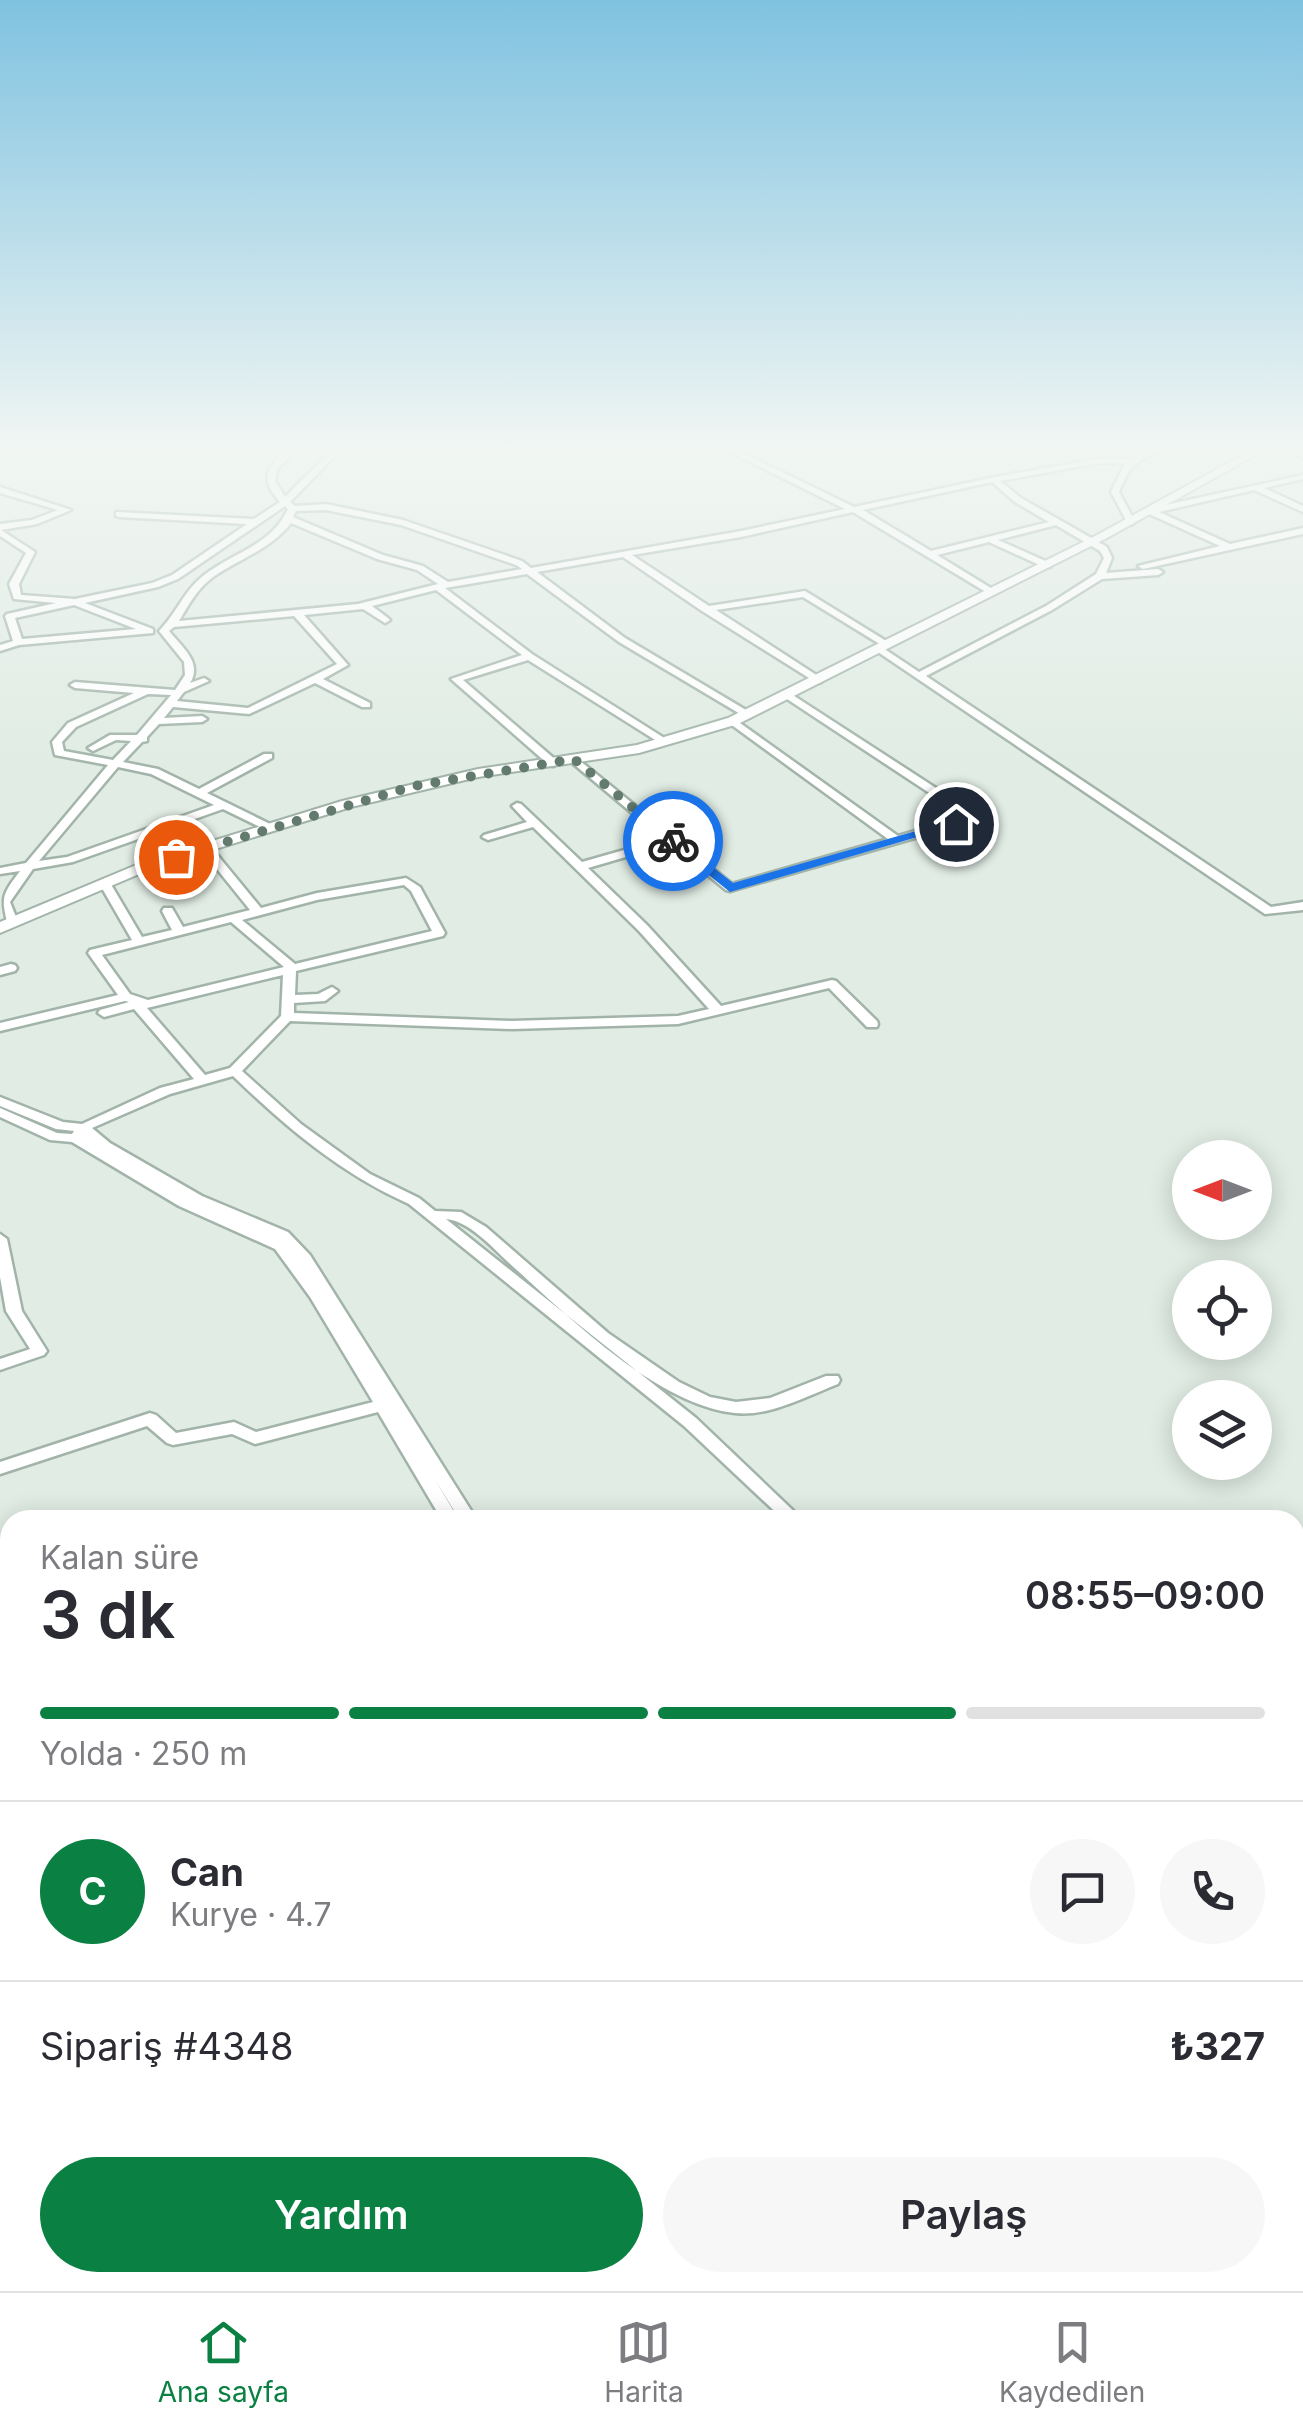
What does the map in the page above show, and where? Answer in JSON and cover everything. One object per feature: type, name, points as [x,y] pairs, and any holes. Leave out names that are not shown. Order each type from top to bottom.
[{"type":"street","points":[[27,558],[14,584],[18,597],[74,602],[150,631]]},
{"type":"street","points":[[18,642],[10,616],[156,586],[202,558]]},
{"type":"street","points":[[169,628],[202,581],[242,558]]},
{"type":"street","points":[[383,558],[420,568],[528,656],[664,741]]},
{"type":"street","points":[[500,558],[530,571],[622,640],[747,715]]},
{"type":"street","points":[[0,648],[18,642],[366,606],[443,586],[615,558]]},
{"type":"street","points":[[630,558],[817,680]]},
{"type":"street","points":[[936,558],[991,592]]},
{"type":"street","points":[[1032,558],[1046,564]]},
{"type":"street","points":[[169,628],[189,662],[190,675],[160,721],[117,762],[2,902],[6,925],[105,883],[206,848],[414,786],[664,741],[733,721],[1059,558]]},
{"type":"street","points":[[1102,576],[1108,558]]},
{"type":"street","points":[[922,674],[1102,576],[1183,558]]},
{"type":"street","points":[[1124,572],[1158,572]]},
{"type":"street","points":[[175,576],[202,581]]},
{"type":"street","points":[[1102,576],[1122,585]]},
{"type":"street","points":[[705,609],[805,594],[922,674],[925,682],[1270,912],[1302,907]]},
{"type":"street","points":[[366,606],[385,620]]},
{"type":"street","points":[[75,686],[178,696],[249,710],[343,666],[296,613]]},
{"type":"street","points":[[528,656],[456,679],[553,763]]},
{"type":"street","points":[[314,678],[366,705]]},
{"type":"street","points":[[178,696],[204,680]]},
{"type":"street","points":[[112,700],[143,694]]},
{"type":"street","points":[[143,694],[72,724],[57,742],[59,753],[154,772],[268,828]]},
{"type":"street","points":[[574,759],[730,888],[956,824],[953,812],[900,765],[788,695]]},
{"type":"street","points":[[160,721],[202,718]]},
{"type":"street","points":[[733,721],[895,840]]},
{"type":"street","points":[[93,748],[114,737],[143,739]]},
{"type":"street","points":[[199,793],[268,756]]},
{"type":"street","points":[[0,872],[69,860],[224,805]]},
{"type":"street","points":[[518,806],[582,866],[716,1010]]},
{"type":"street","points":[[488,837],[536,822]]},
{"type":"street","points":[[582,866],[671,840]]},
{"type":"street","points":[[206,848],[259,912]]},
{"type":"street","points":[[4,1022],[133,1001],[147,1004],[439,932],[416,890],[406,881],[94,953],[133,1001],[201,1078]]},
{"type":"street","points":[[105,883],[138,940]]},
{"type":"street","points":[[168,912],[179,931]]},
{"type":"street","points":[[236,920],[290,966]]},
{"type":"street","points":[[0,1112],[54,1137],[80,1133],[201,1078],[235,1070],[287,1017],[290,966]]},
{"type":"street","points":[[287,1017],[512,1024],[678,1020],[832,984],[872,1024]]},
{"type":"street","points":[[289,1000],[321,998],[332,992]]},
{"type":"street","points":[[104,1012],[133,1001]]},
{"type":"street","points":[[235,1070],[274,1108],[384,1190],[414,1202],[690,1422],[784,1510]]},
{"type":"street","points":[[0,1101],[80,1133],[198,1198],[283,1235],[305,1258],[463,1510]]},
{"type":"street","points":[[80,1133],[184,1203],[280,1246],[316,1294],[379,1406],[445,1510]]},
{"type":"street","points":[[430,1215],[456,1215],[482,1230],[666,1384],[707,1404],[740,1408],[832,1380]]},
{"type":"street","points":[[0,1240],[14,1312],[39,1350],[0,1365]]},
{"type":"street","points":[[0,1468],[150,1419],[173,1439],[234,1428],[255,1438],[379,1406]]},
{"type":"way so far","points":[[176,857],[414,786],[574,759],[620,801],[673,841]]},
{"type":"route","points":[[673,841],[730,888],[956,824]]}]
